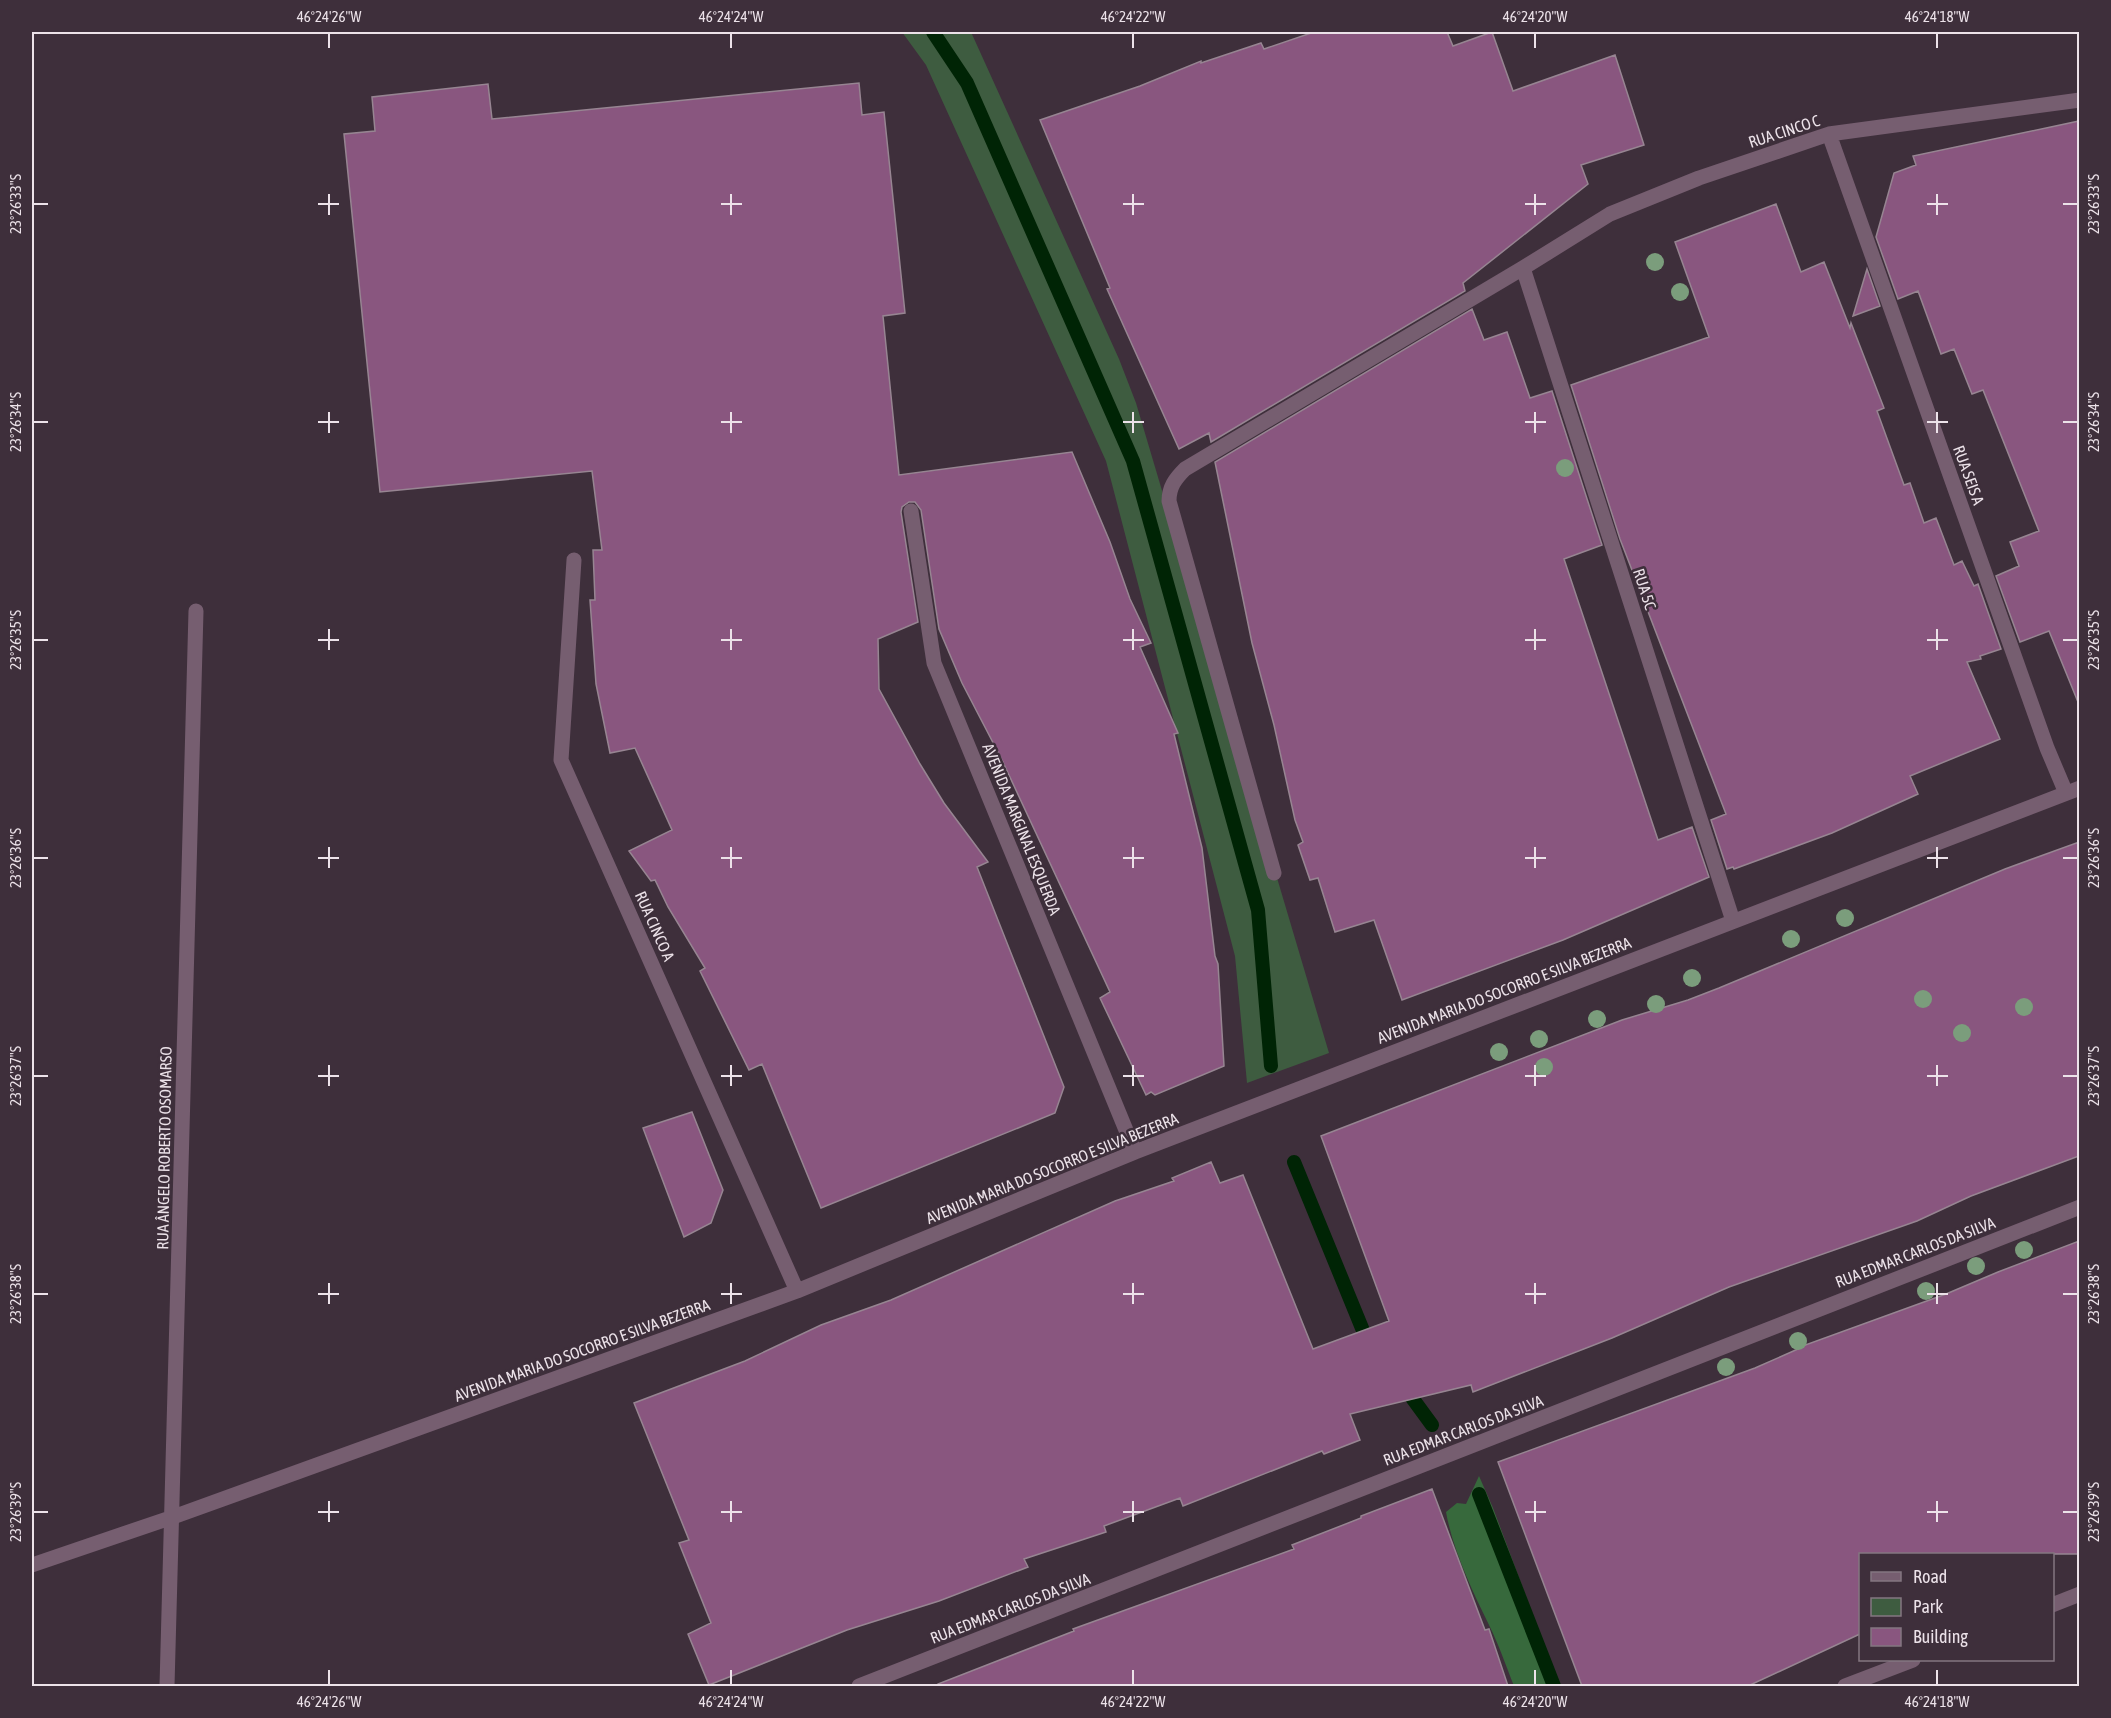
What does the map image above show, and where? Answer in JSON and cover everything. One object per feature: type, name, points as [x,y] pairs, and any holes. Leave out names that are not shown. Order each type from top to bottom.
[{"type":"street","name":"RUA CINCO C","points":[[1274,873],[1169,501],[1175,479],[1185,469],[1610,214],[1699,178],[1829,134],[2079,100]]},
{"type":"street","name":"RUA SEIS A","points":[[1829,134],[2043,737],[2073,791]]},
{"type":"street","name":"RUA 5C","points":[[1523,268],[1733,921]]},
{"type":"street","name":"AVENIDA MARGINAL ESQUERDA","points":[[911,511],[934,663],[1135,1152]]},
{"type":"street","name":"RUA CINCO A","points":[[574,560],[561,760],[797,1291]]},
{"type":"street","name":"RUA ÂNGELO ROBERTO OSOMARSO","points":[[167,1686],[196,610]]},
{"type":"street","name":"AVENIDA MARIA DO SOCORRO E SILVA BEZERRA","points":[[32,1565],[173,1517],[797,1291],[1135,1152],[2073,791]]},
{"type":"street","name":"RUA EDMAR CARLOS DA SILVA","points":[[859,1686],[2079,1207]]},
{"type":"street","points":[[2054,1604],[2079,1594]]},
{"type":"street","points":[[1845,1686],[1908,1661]]},
{"type":"green space","points":[[902,32],[971,32],[1119,359],[1136,403],[1329,1053],[1247,1083],[1235,956],[1106,461],[926,65]]},
{"type":"green space","points":[[1479,1476],[1561,1686],[1514,1686],[1464,1570],[1453,1541],[1446,1512],[1457,1503],[1466,1504]]},
{"type":"building","points":[[1314,32],[1447,32],[1453,46],[1492,32],[1513,91],[1615,55],[1644,145],[1581,165],[1588,184],[1463,283],[1465,291],[1211,442],[1209,433],[1179,449],[1107,289],[1110,288],[1040,120],[1140,86],[1201,61],[1201,63],[1261,43],[1264,49]]},
{"type":"building","points":[[859,83],[862,115],[884,112],[905,313],[883,316],[899,475],[1072,452],[1110,542],[1130,599],[1151,643],[1140,647],[1178,733],[1174,734],[1202,848],[1215,956],[1218,964],[1224,1066],[1155,1095],[1151,1092],[1146,1095],[1100,998],[1110,992],[1001,758],[962,683],[939,629],[921,510],[915,502],[909,502],[902,507],[901,512],[918,622],[878,639],[879,689],[944,803],[988,862],[977,867],[1064,1087],[1055,1113],[821,1208],[762,1064],[749,1070],[700,971],[705,968],[668,907],[655,880],[651,881],[629,851],[672,830],[635,748],[610,753],[596,684],[590,600],[595,600],[593,550],[602,550],[592,471],[380,492],[344,134],[375,131],[372,97],[488,84],[492,119]]},
{"type":"building","points":[[2079,121],[2078,702],[2049,631],[2020,642],[1996,576],[2019,566],[2010,542],[2039,531],[1983,390],[1972,394],[1954,349],[1941,354],[1918,291],[1898,299],[1876,237],[1894,173],[1916,165],[1913,156]]},
{"type":"building","points":[[1776,204],[1801,272],[1824,262],[1884,408],[1877,411],[1904,485],[1910,483],[1924,523],[1936,518],[1954,565],[1962,561],[1974,586],[1978,584],[2001,649],[1980,656],[1981,659],[1967,662],[2000,739],[1910,776],[1918,794],[1832,833],[1734,869],[1733,867],[1727,869],[1711,820],[1726,814],[1620,539],[1571,385],[1709,337],[1675,242]]},
{"type":"building","points":[[1867,269],[1880,306],[1853,316]]},
{"type":"building","points":[[1472,309],[1484,340],[1507,332],[1530,398],[1552,391],[1602,545],[1564,559],[1658,840],[1692,827],[1709,877],[1563,940],[1402,1000],[1374,920],[1335,932],[1318,878],[1310,880],[1298,845],[1303,842],[1295,820],[1274,725],[1252,643],[1215,462]]},
{"type":"building","points":[[2079,842],[2079,1156],[1971,1196],[1917,1221],[1729,1287],[1612,1338],[1473,1392],[1471,1385],[1350,1414],[1360,1440],[1324,1454],[1322,1451],[1183,1506],[1180,1498],[1104,1526],[1106,1532],[1024,1559],[1028,1567],[939,1601],[847,1630],[709,1685],[688,1634],[711,1623],[679,1543],[689,1540],[634,1403],[745,1361],[821,1325],[891,1300],[1115,1201],[1174,1181],[1172,1178],[1211,1162],[1220,1183],[1243,1175],[1313,1349],[1389,1321],[1321,1136],[1622,1020],[1719,988],[2005,869]]},
{"type":"building","points":[[692,1112],[723,1190],[711,1223],[684,1237],[643,1128]]},
{"type":"building","points":[[2079,1241],[2079,1554],[1859,1553],[1859,1634],[1748,1686],[1582,1686],[1498,1462],[1755,1368],[1797,1348],[1946,1294]]},
{"type":"building","points":[[1432,1489],[1485,1630],[1489,1629],[1508,1686],[938,1686],[938,1684],[1074,1631],[1073,1629],[1294,1549],[1292,1545]]},
{"type":"waterway","points":[[933,32],[967,83],[1133,461],[1258,910],[1271,1066]]},
{"type":"waterway","points":[[1294,1162],[1364,1333],[1372,1344]]},
{"type":"waterway","points":[[1402,1384],[1432,1425]]},
{"type":"waterway","points":[[1479,1494],[1554,1686]]}]
